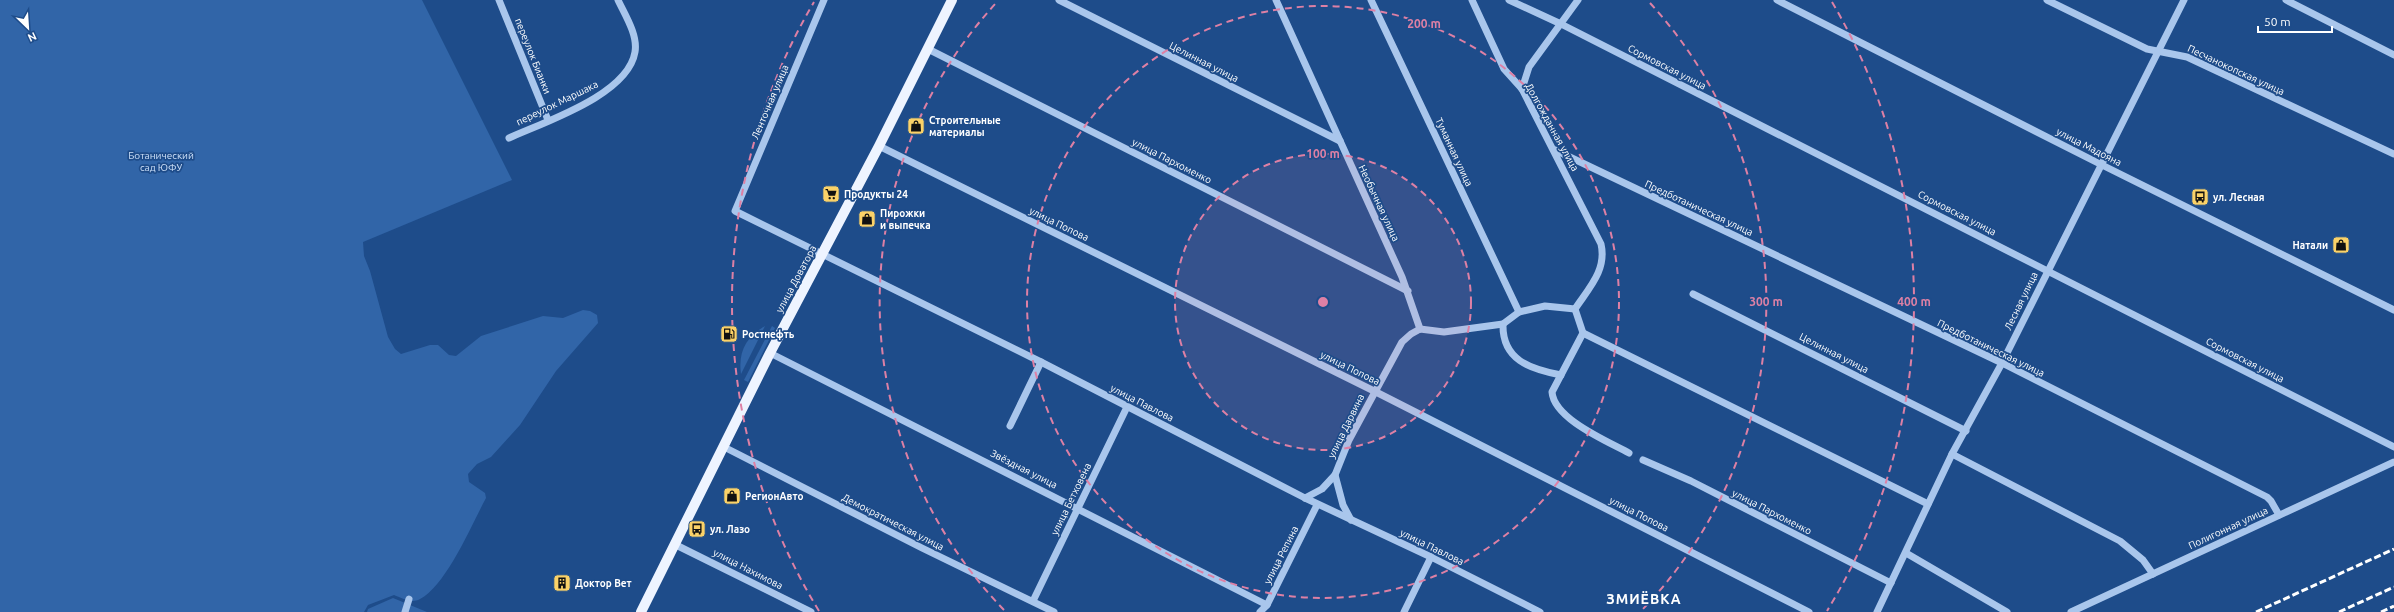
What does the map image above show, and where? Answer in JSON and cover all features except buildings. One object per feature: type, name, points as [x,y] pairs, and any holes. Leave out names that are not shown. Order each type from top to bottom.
[{"type":"main road","name":"улица Доватора","points":[[641,612],[676,545],[770,353],[879,146],[952,0]]},
{"type":"street","name":"переулок Бианки","points":[[499,0],[548,120]]},
{"type":"street","name":"переулок Маршака","points":[[509,138],[595,98],[627,71],[635,52],[635,42],[618,0]]},
{"type":"street","name":"Ленточная улица","points":[[735,211],[824,0]]},
{"type":"street","name":"Целинная улица","points":[[1059,0],[1340,141]]},
{"type":"street","name":"Необычная улица","points":[[1276,0],[1408,291],[1420,330]]},
{"type":"street","name":"Туманная улица","points":[[1371,0],[1519,312]]},
{"type":"street","name":"Сормовская улица","points":[[1509,0],[1561,24],[2394,447]]},
{"type":"street","points":[[1522,89],[1529,67],[1578,0]]},
{"type":"street","name":"улица Мадояна","points":[[1777,0],[2102,165],[2394,310]]},
{"type":"street","name":"Песчанокопская улица","points":[[2047,0],[2157,53],[2175,54],[2186,57],[2394,154]]},
{"type":"street","name":"Лесная улица","points":[[1877,612],[1952,454],[2002,363],[2047,270],[2102,165],[2184,0]]},
{"type":"street","points":[[2286,0],[2394,55]]},
{"type":"street","name":"Долгожданная улица","points":[[1474,1],[1504,69],[1522,89],[1538,124],[1555,150],[1601,244],[1604,255],[1602,266],[1575,309]]},
{"type":"street","name":"улица Пархоменко","points":[[928,49],[1408,291]]},
{"type":"street","name":"улица Попова","points":[[879,146],[1374,391],[1809,612]]},
{"type":"street","name":"Предботаническая улица","points":[[1555,150],[2002,363],[2267,497],[2279,515]]},
{"type":"street","name":"улица Павлова","points":[[735,211],[823,253],[1041,362],[1317,504],[1432,557],[1540,612]]},
{"type":"street","name":"Целинная улица","points":[[1693,294],[1966,431]]},
{"type":"street","points":[[1420,330],[1444,332],[1503,324],[1519,312],[1545,306],[1575,309],[1583,333],[1928,504]]},
{"type":"street","points":[[1503,324],[1503,338],[1510,353],[1529,366],[1561,375]]},
{"type":"street","name":"улица Дарвина","points":[[1305,498],[1322,489],[1335,475],[1348,440],[1402,342],[1410,334],[1420,330]]},
{"type":"street","points":[[1583,333],[1552,392],[1554,402],[1571,419],[1629,453]]},
{"type":"street","name":"Звёздная улица","points":[[770,353],[1267,605]]},
{"type":"street","points":[[1010,426],[1041,362]]},
{"type":"street","name":"улица Бетховена","points":[[1033,601],[1127,407]]},
{"type":"street","name":"Демократическая улица","points":[[724,447],[975,575],[1054,612]]},
{"type":"street","points":[[1952,454],[2120,541],[2142,560],[2153,574]]},
{"type":"street","name":"улица Пархоменко","points":[[1643,460],[1691,481],[1891,583]]},
{"type":"street","name":"Полигонная улица","points":[[2072,612],[2394,462]]},
{"type":"street","name":"улица Дарвина","points":[[1335,475],[1342,505],[1351,520]]},
{"type":"street","name":"улица Репина","points":[[1260,612],[1267,605],[1317,504]]},
{"type":"street","name":"улица Нахимова","points":[[676,545],[811,612]]},
{"type":"street","points":[[1906,553],[2007,612]]},
{"type":"street","points":[[1404,612],[1432,557]]},
{"type":"street","points":[[405,612],[409,599]]},
{"type":"green space","name":"Ботанический сад ЮФУ","points":[[0,0],[422,0],[512,180],[363,242],[364,256],[370,271],[388,337],[395,349],[401,354],[430,345],[438,345],[449,355],[456,356],[481,336],[543,316],[563,318],[583,310],[590,311],[597,315],[598,323],[556,371],[520,425],[491,457],[477,464],[468,474],[469,482],[485,493],[486,498],[458,553],[449,568],[430,592],[420,599],[413,601],[394,595],[368,605],[364,612],[0,612]]},
{"type":"green space","points":[[765,326],[741,374],[740,366],[742,352],[748,340],[758,330]]},
{"type":"green space","points":[[772,326],[775,328],[748,382],[744,380]]},
{"type":"green space","points":[[393,598],[427,612],[367,612],[368,609]]},
{"type":"railway","points":[[2256,612],[2394,549]]},
{"type":"railway","points":[[2339,612],[2394,587]]},
{"type":"railway","points":[[2381,612],[2394,606]]},
{"type":"place","name":"Строительные материалы","points":[[916,126]]},
{"type":"place","name":"Продукты 24","points":[[831,194]]},
{"type":"place","name":"ул. Лесная","points":[[2200,197]]},
{"type":"place","name":"Пирожки и выпечка","points":[[867,219]]},
{"type":"place","name":"Натали","points":[[2341,245]]},
{"type":"place","name":"Ростнефть","points":[[729,334]]},
{"type":"place","name":"РегионАвто","points":[[732,496]]},
{"type":"place","name":"ул. Лазо","points":[[697,529]]},
{"type":"place","name":"Доктор Вет","points":[[562,583]]},
{"type":"district","name":"ЗМИЁВКА","points":[[1644,599]]}]
